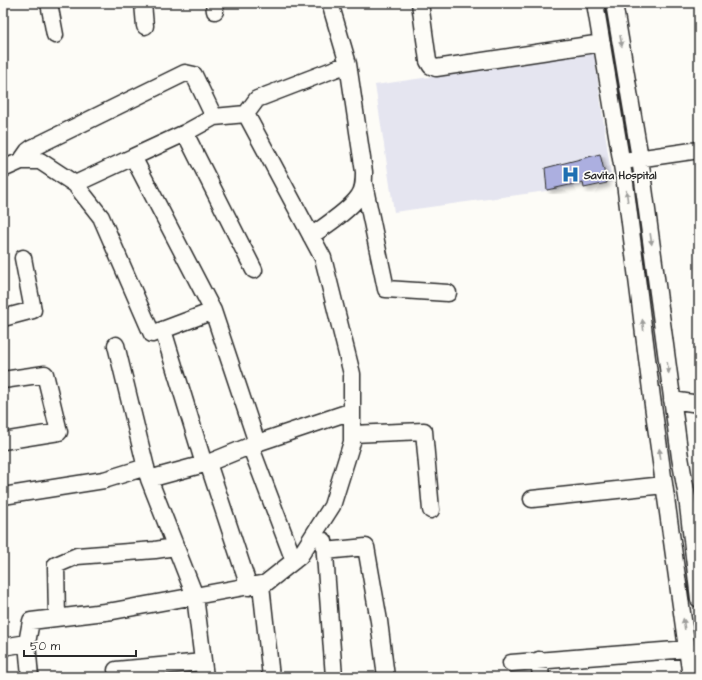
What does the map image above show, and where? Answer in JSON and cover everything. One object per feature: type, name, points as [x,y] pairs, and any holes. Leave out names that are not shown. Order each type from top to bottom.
[{"type":"street","points":[[49,3],[55,35]]},
{"type":"street","points":[[143,3],[145,26]]},
{"type":"street","points":[[330,3],[348,64],[364,172],[364,184],[386,289],[448,292]]},
{"type":"street","points":[[420,3],[428,60],[431,66],[436,68],[602,43]]},
{"type":"street","points":[[596,3],[622,162],[664,485],[691,677]]},
{"type":"street","points":[[614,3],[640,158],[672,400],[693,497],[699,599]]},
{"type":"street","points":[[75,184],[185,133],[214,117],[246,114],[257,99],[348,64]]},
{"type":"street","points":[[9,164],[32,148],[186,73],[194,75],[214,117]]},
{"type":"street","points":[[30,677],[27,643],[31,621],[113,612],[266,583],[300,556],[332,506],[352,442],[352,374],[323,258],[246,114]]},
{"type":"street","points":[[185,133],[254,270]]},
{"type":"street","points":[[622,162],[699,150]]},
{"type":"street","points":[[133,157],[214,311],[254,444],[294,561]]},
{"type":"street","points":[[9,164],[40,161],[75,184],[101,217],[152,334],[214,311]]},
{"type":"street","points":[[312,236],[353,204],[360,196],[364,184]]},
{"type":"street","points":[[3,318],[33,310],[23,258]]},
{"type":"street","points":[[163,330],[206,464],[255,586],[271,677]]},
{"type":"street","points":[[116,345],[147,473],[195,596],[204,669],[116,670]]},
{"type":"street","points":[[3,380],[45,374],[59,432],[3,441]]},
{"type":"street","points":[[672,400],[699,404]]},
{"type":"street","points":[[3,496],[206,464],[254,444],[352,411]]},
{"type":"street","points":[[352,434],[424,431],[430,510]]},
{"type":"street","points":[[532,499],[664,485]]},
{"type":"street","points":[[322,522],[334,677]]},
{"type":"street","points":[[57,618],[56,565],[77,556],[175,547]]},
{"type":"street","points":[[325,551],[366,547],[379,621],[386,677]]},
{"type":"street","points":[[3,647],[27,643]]},
{"type":"street","points":[[511,663],[688,649]]},
{"type":"street","points":[[539,660],[541,677]]},
{"type":"shaded area","points":[[594,53],[612,182],[394,212],[375,85]]},
{"type":"building","points":[[600,154],[607,183],[584,188],[583,182],[547,190],[545,168]]},
{"type":"place","name":"Savita Hospital","points":[[571,175]]}]
